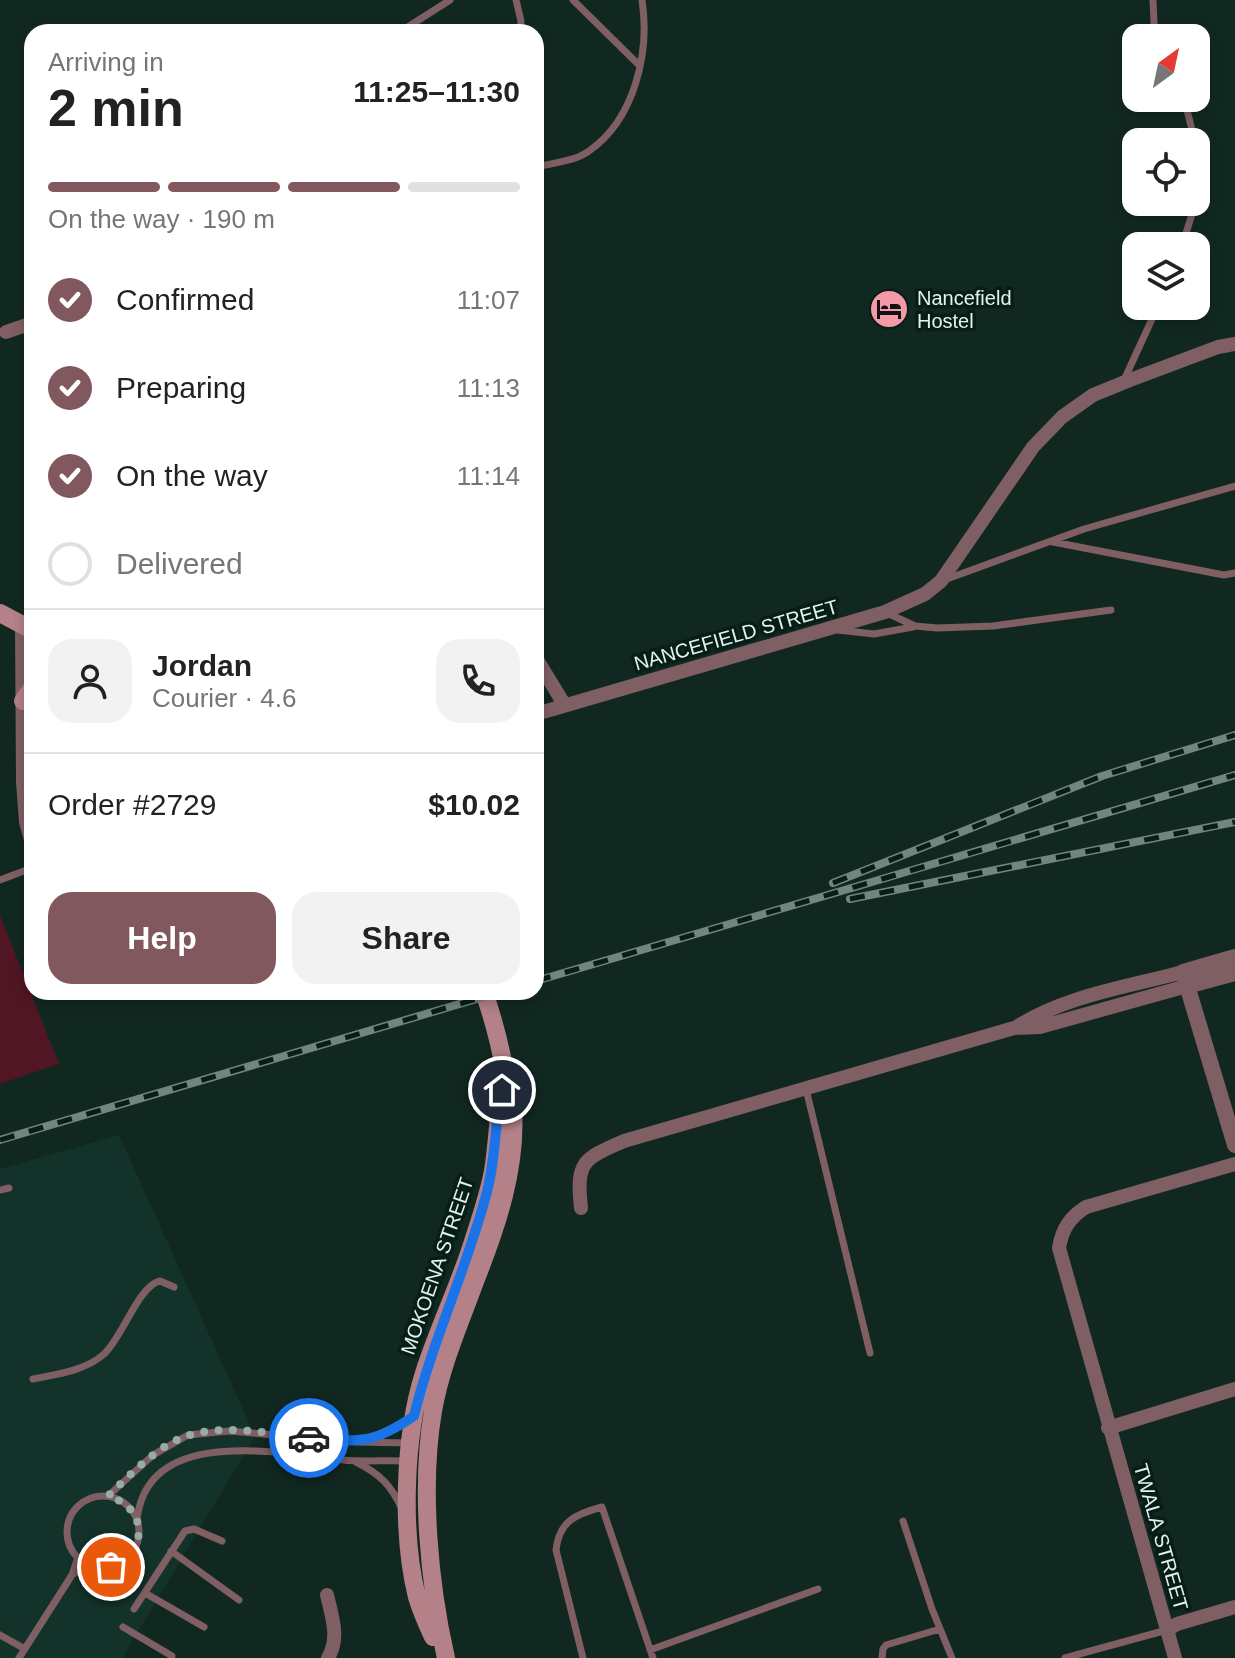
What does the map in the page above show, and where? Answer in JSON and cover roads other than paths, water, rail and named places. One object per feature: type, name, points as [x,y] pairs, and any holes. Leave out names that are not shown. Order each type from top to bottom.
[{"type":"main road","points":[[0,613],[24,626]]},
{"type":"main road","name":"MOKOENA STREET","points":[[446,1658],[433,1596],[428,1453],[433,1412],[446,1355],[500,1210],[509,1169],[505,1073],[499,1032],[487,1000]]},
{"type":"main road","name":"MOKOENA STREET","points":[[446,1658],[433,1637],[418,1600],[412,1569],[409,1452],[424,1373],[455,1294],[486,1197],[506,1107]]},
{"type":"street","points":[[3,331],[24,325]]},
{"type":"street","points":[[941,581],[1033,447],[1062,417],[1093,395],[1218,347],[1235,344]]},
{"type":"street","name":"NANCEFIELD STREET","points":[[544,711],[885,612],[925,594],[941,581]]},
{"type":"street","points":[[544,671],[564,704]]},
{"type":"street","points":[[24,760],[24,795]]},
{"type":"street","points":[[1185,979],[1235,957]]},
{"type":"street","points":[[581,1208],[579,1175],[591,1157],[624,1141],[1014,1028],[1035,1015],[1059,1006],[1185,979],[1235,973]]},
{"type":"street","points":[[1185,979],[1235,1145]]},
{"type":"street","name":"TWALA STREET","points":[[1175,1658],[1059,1248],[1064,1228],[1086,1207],[1235,1164]]},
{"type":"street","points":[[1108,1428],[1235,1389]]},
{"type":"street","points":[[327,1595],[335,1633],[335,1642],[328,1658]]},
{"type":"street","points":[[1167,1630],[1177,1624],[1235,1607]]},
{"type":"lane","points":[[412,24],[450,0]]},
{"type":"lane","points":[[516,0],[521,24]]},
{"type":"lane","points":[[573,0],[640,66]]},
{"type":"lane","points":[[544,165],[579,157],[601,141],[631,96],[645,37],[642,0]]},
{"type":"lane","points":[[1153,0],[1154,24]]},
{"type":"lane","points":[[1122,383],[1151,320]]},
{"type":"lane","points":[[941,581],[1050,542],[1235,486]]},
{"type":"lane","points":[[1050,542],[1224,575],[1235,573]]},
{"type":"lane","points":[[828,629],[874,634],[915,626],[993,626],[1111,610]]},
{"type":"lane","points":[[885,612],[915,626]]},
{"type":"lane","points":[[0,880],[24,871]]},
{"type":"lane","points":[[806,1089],[870,1353]]},
{"type":"lane","points":[[33,1379],[75,1370],[102,1357],[149,1286],[160,1281],[174,1287]]},
{"type":"lane","points":[[357,1442],[386,1434],[414,1416]]},
{"type":"lane","points":[[108,1496],[153,1455],[188,1435],[229,1431],[357,1442],[428,1453]]},
{"type":"lane","points":[[137,1520],[126,1504],[108,1496],[96,1496],[85,1500],[70,1517],[68,1538],[78,1557],[88,1564],[111,1567],[131,1554],[137,1544],[141,1499],[153,1479],[173,1465],[202,1453],[242,1451],[354,1461],[409,1452],[428,1453]]},
{"type":"lane","points":[[354,1461],[373,1470],[391,1486],[409,1525]]},
{"type":"lane","points":[[583,1658],[556,1550],[558,1535],[567,1522],[582,1512],[602,1507],[652,1654],[818,1589]]},
{"type":"lane","points":[[903,1521],[952,1658]]},
{"type":"lane","points":[[134,1609],[188,1529],[222,1541]]},
{"type":"lane","points":[[171,1551],[239,1600]]},
{"type":"lane","points":[[19,1658],[72,1575],[78,1557]]},
{"type":"lane","points":[[72,1575],[88,1564]]},
{"type":"lane","points":[[145,1593],[204,1627]]},
{"type":"lane","points":[[123,1627],[172,1656]]},
{"type":"lane","points":[[882,1658],[886,1645],[940,1629]]},
{"type":"lane","points":[[1065,1658],[1167,1630]]},
{"type":"lane","points":[[0,1635],[25,1649]]},
{"type":"railway","points":[[833,883],[1102,776],[1235,735]]},
{"type":"railway","points":[[544,979],[1235,775]]},
{"type":"railway","points":[[850,899],[1235,822]]},
{"type":"railway","points":[[0,1140],[473,1000]]},
{"type":"place","name":"Nancefield Hostel","points":[[889,309]]}]
